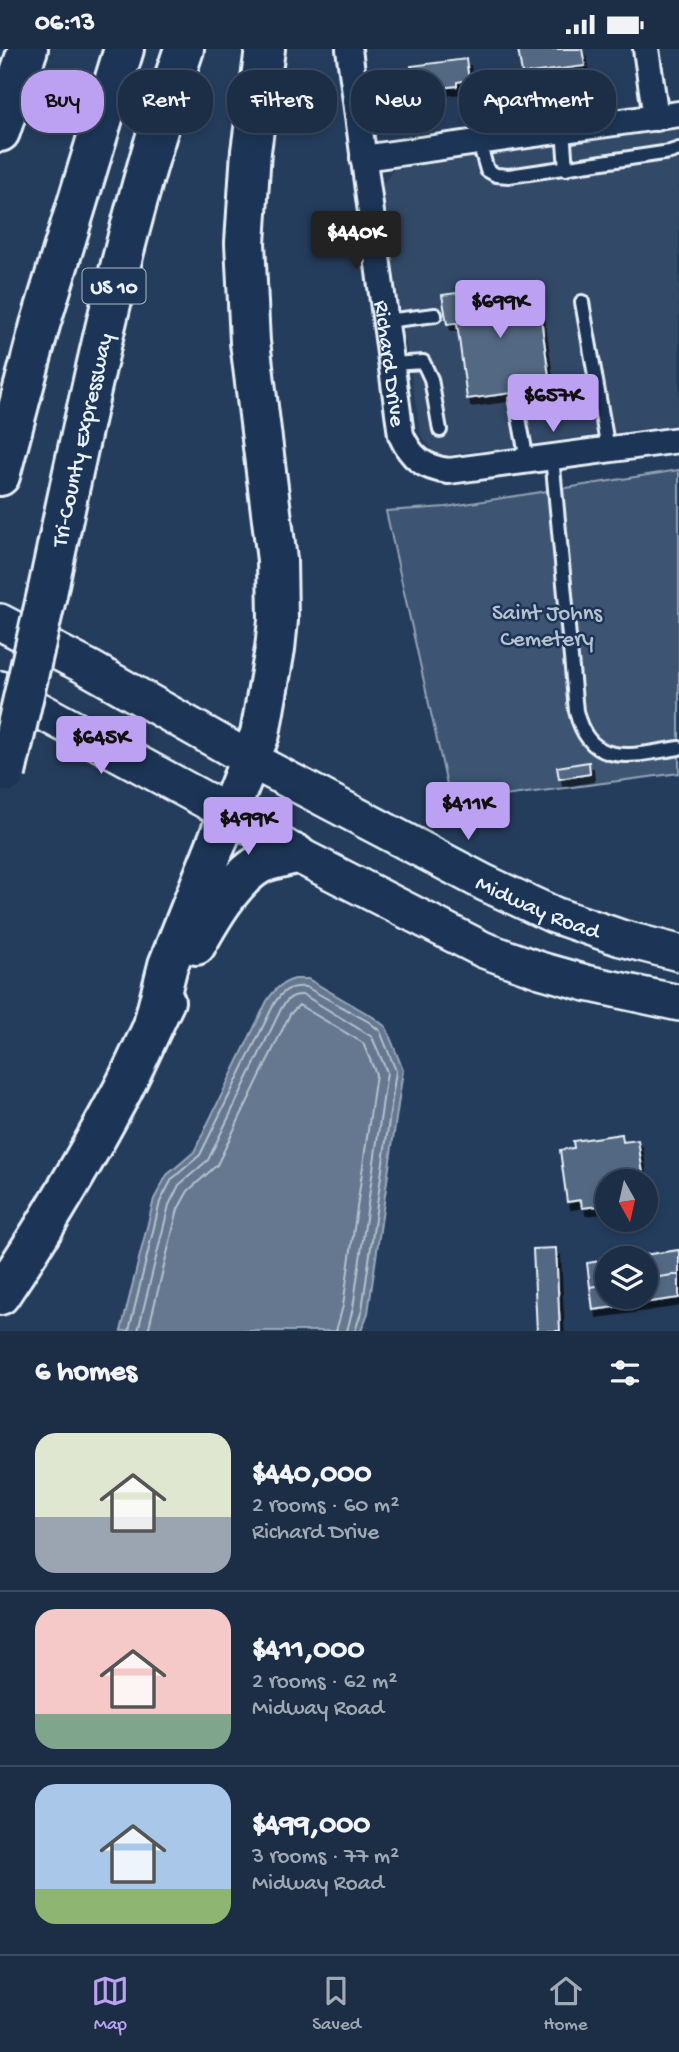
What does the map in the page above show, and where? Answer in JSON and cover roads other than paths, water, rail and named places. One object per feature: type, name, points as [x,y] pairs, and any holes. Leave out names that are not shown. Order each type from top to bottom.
[{"type":"highway","points":[[0,132],[28,49]]},
{"type":"highway","name":"US 10","points":[[0,476],[40,325],[124,49]]},
{"type":"highway","name":"Tri-County Expressway","points":[[3,784],[118,269],[140,188],[184,49]]},
{"type":"highway","points":[[153,1025],[169,965],[260,734],[271,678],[278,620],[277,560],[254,380],[246,266],[249,164],[265,49]]},
{"type":"highway","points":[[0,1295],[93,1143],[206,927],[227,896],[260,864],[296,854]]},
{"type":"main road","name":"Midway Road","points":[[0,621],[249,759],[485,883],[554,915],[621,938],[679,953]]},
{"type":"main road","points":[[0,689],[229,813],[296,854],[484,950],[586,983],[679,1003]]},
{"type":"street","name":"Richard Drive","points":[[349,49],[401,435],[407,449],[421,463],[434,469],[449,471],[527,460]]},
{"type":"street","points":[[616,122],[667,116],[646,49]]},
{"type":"street","points":[[363,158],[537,133]]},
{"type":"street","points":[[527,460],[679,440]]},
{"type":"lane","points":[[563,133],[566,169]]},
{"type":"lane","points":[[479,142],[487,170],[496,175],[509,176],[679,149]]},
{"type":"lane","points":[[582,302],[608,449]]},
{"type":"lane","points":[[386,321],[435,315]]},
{"type":"lane","points":[[392,364],[423,362],[431,379],[440,431]]},
{"type":"lane","points":[[516,402],[527,460]]},
{"type":"lane","points":[[552,457],[576,711],[580,726],[589,741],[604,752],[614,755],[629,756],[679,748]]},
{"type":"water","points":[[295,979],[308,979],[386,1027],[403,1070],[368,1313],[361,1331],[121,1331],[154,1199],[167,1175],[194,1152],[267,1001],[279,987]]},
{"type":"park label","name":"Saint Johns Cemetery","points":[[547,624]]}]
